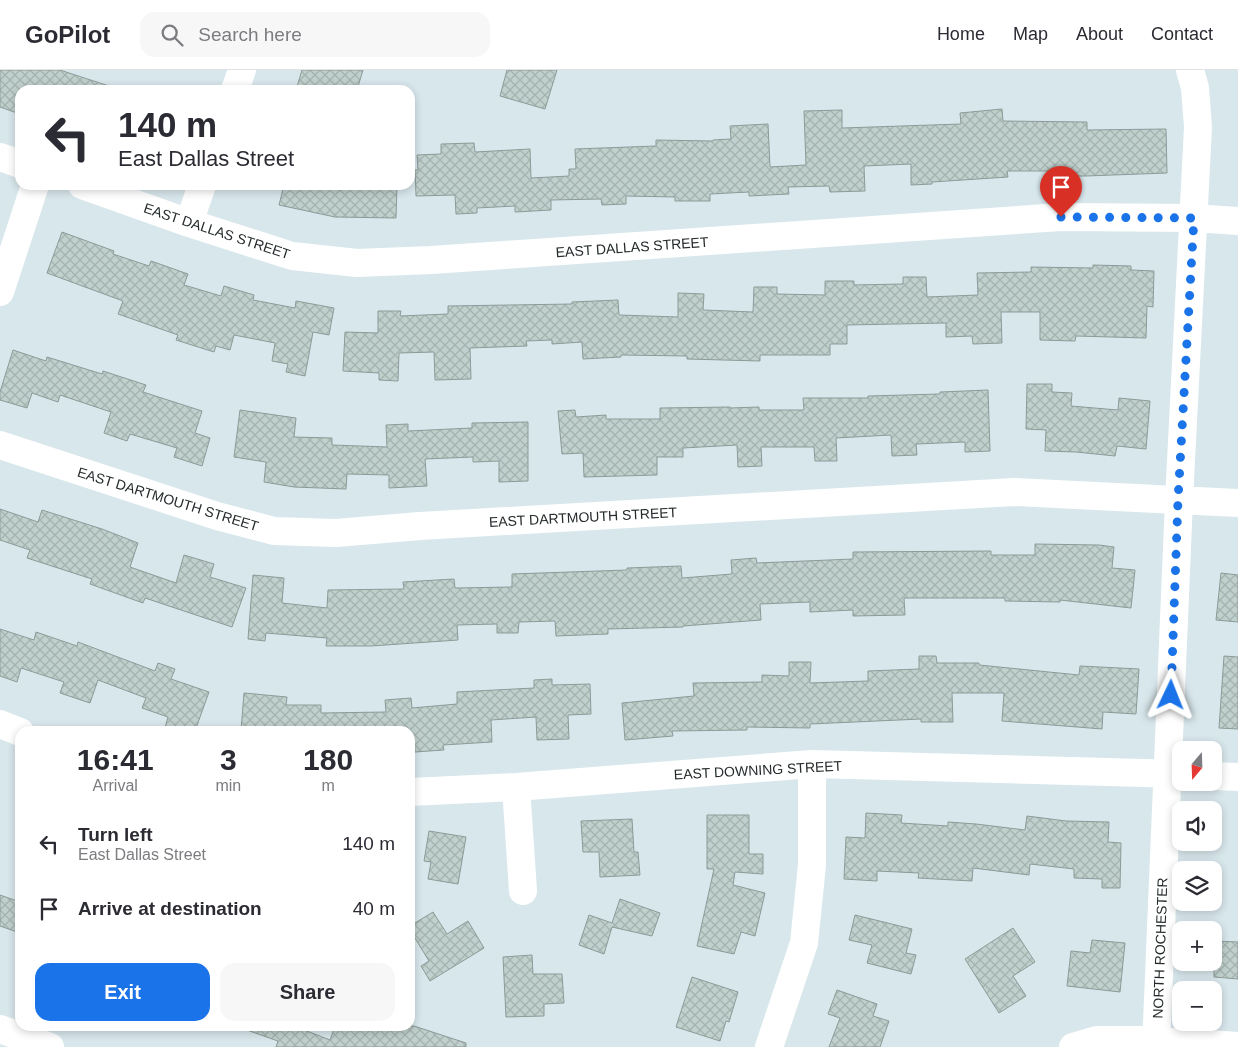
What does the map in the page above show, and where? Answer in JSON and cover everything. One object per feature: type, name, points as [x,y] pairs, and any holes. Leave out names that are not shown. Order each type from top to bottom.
[{"type":"street","points":[[237,85],[242,70]]},
{"type":"street","name":"NORTH ROCHESTER","points":[[1174,741],[1178,500],[1198,128],[1195,88],[1190,70]]},
{"type":"street","points":[[0,157],[15,162]]},
{"type":"street","points":[[0,292],[33,190]]},
{"type":"street","name":"EAST DALLAS STREET","points":[[96,190],[189,224],[292,256],[357,263],[431,260],[1061,217],[1194,218],[1238,221]]},
{"type":"street","points":[[189,224],[200,190]]},
{"type":"street","name":"EAST DARTMOUTH STREET","points":[[0,445],[217,516],[274,531],[336,533],[420,526],[1014,492],[1238,504]]},
{"type":"street","points":[[769,1047],[804,943],[812,866],[812,764]]},
{"type":"street","name":"EAST DOWNING STREET","points":[[415,792],[516,787],[812,764],[1172,774]]},
{"type":"street","points":[[1222,776],[1238,777]]},
{"type":"street","points":[[516,787],[524,890]]},
{"type":"street","name":"NORTH ROCHESTER","points":[[1156,1044],[1173,791]]},
{"type":"street","points":[[0,1029],[50,1047]]},
{"type":"street","points":[[1073,1047],[1097,1040],[1238,1046]]},
{"type":"building","points":[[0,70],[60,70],[106,85],[15,85],[15,112],[0,107]]},
{"type":"building","points":[[302,70],[363,70],[358,85],[298,85]]},
{"type":"building","points":[[507,70],[557,70],[545,109],[500,96]]},
{"type":"building","points":[[1002,109],[1003,121],[1087,122],[1087,130],[1166,129],[1167,173],[1065,176],[1065,171],[1007,171],[1008,177],[911,185],[911,164],[864,166],[865,191],[830,192],[829,186],[788,187],[789,194],[749,196],[749,192],[710,194],[710,201],[675,201],[675,197],[626,196],[626,204],[602,205],[601,199],[551,200],[551,210],[515,212],[515,206],[477,208],[477,213],[456,214],[455,195],[416,196],[415,170],[418,170],[417,155],[441,154],[441,144],[474,143],[475,152],[530,149],[531,178],[569,176],[569,169],[576,169],[575,149],[656,146],[656,140],[713,141],[731,139],[730,126],[768,124],[770,167],[806,165],[804,111],[842,110],[842,128],[961,124],[960,113]]},
{"type":"building","points":[[283,190],[397,190],[396,218],[335,217],[279,205]]},
{"type":"building","points":[[62,232],[114,251],[113,254],[149,266],[151,261],[188,274],[184,285],[221,296],[224,286],[254,295],[253,300],[295,308],[296,301],[334,308],[329,335],[313,332],[305,376],[286,372],[288,364],[272,361],[275,343],[234,335],[230,350],[216,346],[214,352],[176,340],[178,335],[118,314],[123,301],[47,273]]},
{"type":"building","points":[[1093,265],[1131,266],[1131,270],[1154,271],[1153,307],[1147,306],[1146,338],[1076,336],[1075,341],[1040,340],[1040,312],[1001,312],[1002,343],[973,344],[972,336],[946,337],[946,323],[847,325],[847,344],[830,344],[830,355],[760,355],[760,361],[687,359],[687,356],[621,355],[621,357],[583,359],[582,342],[552,344],[552,340],[526,341],[527,346],[470,348],[471,379],[435,380],[434,352],[399,353],[398,381],[379,380],[379,373],[343,371],[345,332],[378,333],[378,311],[401,311],[400,316],[448,314],[448,306],[572,304],[572,302],[618,300],[619,315],[678,317],[678,293],[704,294],[703,310],[753,312],[754,287],[777,287],[777,294],[825,295],[825,281],[854,281],[854,285],[903,284],[903,277],[926,277],[927,297],[978,295],[977,273],[1031,272],[1031,267],[1093,268]]},
{"type":"building","points":[[13,350],[46,361],[47,357],[102,374],[103,371],[146,385],[143,392],[202,411],[195,433],[210,438],[202,466],[174,457],[177,448],[130,434],[127,441],[104,433],[111,412],[60,395],[58,402],[32,393],[27,408],[0,400],[0,392]]},
{"type":"building","points":[[1027,384],[1052,384],[1052,392],[1072,393],[1071,406],[1118,410],[1119,398],[1150,401],[1146,449],[1117,446],[1115,456],[1045,451],[1046,430],[1026,429]]},
{"type":"building","points":[[988,390],[990,451],[965,452],[965,442],[916,444],[917,455],[892,456],[891,435],[836,438],[837,461],[815,461],[814,447],[761,447],[762,466],[738,467],[737,445],[683,448],[683,457],[657,457],[657,475],[584,477],[583,453],[562,454],[558,411],[575,410],[576,417],[606,415],[606,419],[660,419],[660,408],[759,407],[759,410],[804,410],[803,398],[868,398],[868,396],[940,394],[940,392]]},
{"type":"building","points":[[240,410],[296,418],[294,437],[332,438],[332,445],[387,447],[386,425],[408,424],[408,431],[472,428],[472,423],[528,422],[528,481],[499,482],[499,461],[473,462],[473,457],[425,459],[427,486],[389,488],[389,475],[347,474],[346,489],[294,487],[264,482],[266,462],[234,457]]},
{"type":"building","points":[[0,509],[38,522],[42,510],[102,529],[138,543],[130,567],[176,583],[184,555],[214,564],[210,577],[246,588],[232,627],[145,598],[143,603],[90,584],[92,579],[27,558],[30,550],[0,540]]},
{"type":"building","points":[[1035,544],[1114,547],[1112,568],[1135,570],[1131,608],[1060,600],[1060,602],[1005,601],[1005,598],[904,598],[905,615],[853,616],[853,610],[810,612],[810,602],[760,604],[761,620],[683,627],[608,629],[608,634],[556,636],[555,621],[519,622],[518,633],[497,633],[497,624],[457,625],[458,640],[371,646],[326,646],[327,638],[266,633],[265,641],[248,639],[253,575],[284,578],[282,603],[327,608],[328,590],[404,589],[403,582],[454,579],[455,588],[512,587],[512,574],[681,566],[682,578],[732,574],[731,560],[756,558],[757,563],[853,559],[853,552],[991,551],[991,555],[1035,555]]},
{"type":"building","points":[[1221,573],[1238,575],[1238,622],[1216,620]]},
{"type":"building","points":[[0,629],[34,640],[36,632],[77,646],[78,642],[155,671],[158,663],[175,669],[171,679],[209,692],[197,726],[165,726],[168,717],[142,708],[146,698],[98,680],[90,703],[60,693],[64,682],[21,668],[17,682],[0,676]]},
{"type":"building","points":[[919,656],[936,656],[937,663],[979,663],[979,665],[1079,675],[1080,666],[1139,669],[1136,714],[1103,712],[1102,729],[1002,721],[1004,693],[952,693],[953,722],[921,722],[921,719],[810,724],[810,728],[747,727],[747,730],[672,731],[673,736],[625,740],[622,703],[694,696],[693,683],[762,682],[762,675],[789,676],[789,662],[811,662],[810,683],[868,681],[868,671],[919,669]]},
{"type":"building","points":[[1224,656],[1238,657],[1238,729],[1219,728]]},
{"type":"building","points":[[552,679],[552,685],[590,684],[591,714],[568,715],[569,739],[537,740],[536,717],[491,720],[492,742],[443,745],[444,750],[415,752],[415,726],[241,726],[244,693],[287,697],[286,705],[321,705],[321,713],[386,712],[385,700],[411,698],[412,708],[457,704],[457,692],[534,688],[534,680]]},
{"type":"building","points":[[866,813],[902,815],[901,823],[948,826],[948,822],[1025,830],[1027,816],[1066,821],[1109,822],[1108,842],[1121,843],[1120,888],[1102,888],[1102,879],[1074,878],[1074,869],[1030,864],[1029,875],[973,868],[972,881],[918,878],[919,873],[877,871],[877,881],[844,879],[846,837],[865,838]]},
{"type":"building","points":[[707,815],[749,815],[749,854],[763,854],[763,874],[735,872],[733,885],[765,893],[755,936],[741,932],[734,954],[697,946],[714,869],[707,869]]},
{"type":"building","points":[[632,819],[634,852],[638,852],[640,875],[600,877],[599,852],[583,852],[581,821]]},
{"type":"building","points":[[429,831],[466,837],[458,884],[428,879],[431,862],[424,861]]},
{"type":"building","points":[[0,895],[15,900],[15,931],[0,926]]},
{"type":"building","points":[[620,899],[660,913],[652,936],[612,927],[604,954],[579,945],[589,915],[612,923]]},
{"type":"building","points":[[433,912],[447,934],[468,921],[484,948],[430,981],[421,966],[429,961],[415,938],[415,923]]},
{"type":"building","points":[[855,915],[912,929],[906,953],[916,955],[911,974],[867,963],[872,945],[849,940]]},
{"type":"building","points":[[1013,928],[1035,962],[1013,976],[1026,996],[999,1013],[965,959]]},
{"type":"building","points":[[1092,940],[1125,943],[1120,992],[1067,986],[1071,951],[1090,953]]},
{"type":"building","points":[[1222,941],[1238,942],[1238,979],[1214,977],[1214,971],[1222,971]]},
{"type":"building","points":[[532,955],[533,974],[562,974],[564,1003],[544,1004],[544,1016],[506,1017],[503,957]]},
{"type":"building","points":[[692,977],[738,992],[729,1022],[726,1021],[720,1041],[676,1027]]},
{"type":"building","points":[[837,990],[877,1004],[873,1016],[889,1021],[880,1047],[829,1047],[840,1018],[828,1014]]},
{"type":"building","points":[[415,1026],[466,1043],[466,1047],[276,1047],[278,1041],[250,1031],[307,1031],[330,1040],[333,1031],[415,1031]]},
{"type":"route","points":[[1061,217],[1194,218],[1178,500],[1171,695]]}]
